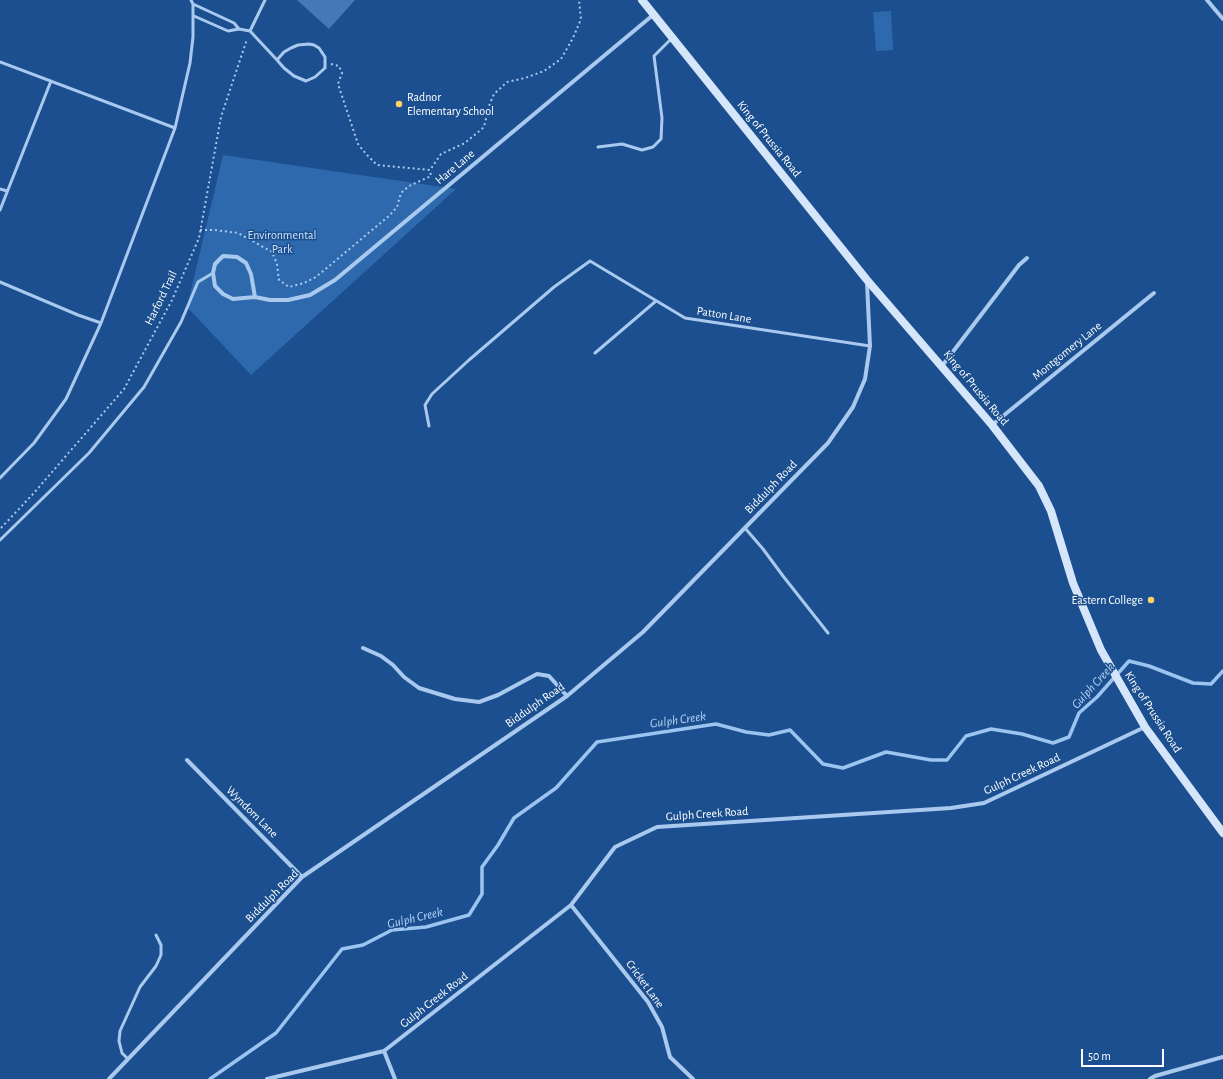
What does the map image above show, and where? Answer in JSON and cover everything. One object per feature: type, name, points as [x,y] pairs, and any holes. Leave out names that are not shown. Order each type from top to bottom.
[{"type":"street","name":"King of Prussia Road","points":[[642,0],[867,280],[992,425],[1039,486],[1051,511],[1073,583],[1086,616],[1111,670],[1145,727],[1223,833]]},
{"type":"street","points":[[1207,0],[1223,19]]},
{"type":"street","name":"Hare Lane","points":[[213,273],[215,286],[223,294],[233,299],[255,297],[270,300],[288,300],[310,295],[335,280],[653,15]]},
{"type":"street","points":[[213,273],[214,264],[223,256],[237,256],[246,263],[251,274],[255,297]]},
{"type":"street","points":[[942,366],[1019,265],[1027,258]]},
{"type":"street","name":"Biddulph Road","points":[[109,1079],[302,878],[567,696],[643,632],[828,443],[853,407],[865,379],[870,346],[867,280]]},
{"type":"street","name":"Montgomery Lane","points":[[992,425],[1154,293]]},
{"type":"street","points":[[363,648],[381,656],[393,665],[404,677],[419,688],[455,699],[479,702],[498,695],[537,674],[549,676],[567,696]]},
{"type":"street","name":"Gulph Creek Road","points":[[267,1079],[384,1051],[571,904],[615,847],[657,827],[951,808],[984,803],[1145,727]]},
{"type":"street","name":"Wyndom Lane","points":[[186,760],[302,878]]},
{"type":"street","name":"Cricket Lane","points":[[571,904],[648,1002],[662,1027],[670,1057],[693,1079]]},
{"type":"street","points":[[384,1051],[395,1079]]},
{"type":"street","points":[[1150,1079],[1155,1076],[1223,1057]]},
{"type":"lane","points":[[0,478],[34,443],[66,399],[101,323],[175,128],[190,63],[194,16],[192,0]]},
{"type":"lane","points":[[250,30],[264,0]]},
{"type":"lane","points":[[193,4],[234,23],[239,29]]},
{"type":"lane","points":[[194,16],[228,31],[239,29],[250,30],[277,60],[294,76],[306,81],[315,77],[325,68],[325,57],[319,48],[309,44],[298,45],[291,48],[284,52],[277,60]]},
{"type":"lane","points":[[598,147],[622,144],[642,150],[653,147],[660,139],[662,118],[654,56],[672,38]]},
{"type":"lane","points":[[0,62],[175,128]]},
{"type":"lane","points":[[0,210],[51,81]]},
{"type":"lane","points":[[0,189],[7,192]]},
{"type":"lane","name":"Patton Lane","points":[[429,426],[425,405],[432,394],[548,292],[590,261],[685,318],[870,346]]},
{"type":"lane","points":[[0,540],[89,453],[144,387],[181,322],[198,282],[213,273]]},
{"type":"lane","points":[[0,282],[78,315],[101,323]]},
{"type":"lane","points":[[595,353],[656,301]]},
{"type":"lane","points":[[745,528],[828,633]]},
{"type":"lane","points":[[128,1059],[122,1053],[119,1041],[120,1031],[140,988],[156,966],[161,954],[161,945],[156,936]]},
{"type":"path","points":[[200,230],[238,233],[272,252],[277,264],[279,280],[289,287],[304,283],[316,277],[390,216],[397,207],[401,194],[409,186],[431,176],[430,170],[441,154],[465,143],[484,127],[489,106],[494,94],[507,82],[525,78],[544,71],[561,59],[573,38],[581,19],[579,0]]},
{"type":"path","name":"Harford Trail","points":[[0,529],[33,494],[124,389],[172,300],[199,238],[221,117],[250,30]]},
{"type":"path","points":[[325,63],[339,66],[342,73],[338,84],[358,144],[377,165],[430,170]]},
{"type":"green space","points":[[891,11],[893,50],[876,51],[873,12]]},
{"type":"green space","name":"Environmental Park","points":[[223,155],[456,189],[251,375],[187,307]]},
{"type":"building","points":[[297,0],[355,0],[329,29]]},
{"type":"waterway","name":"Gulph Creek","points":[[210,1079],[276,1033],[342,949],[363,945],[392,930],[426,927],[469,915],[482,894],[482,867],[498,845],[514,818],[556,788],[597,742],[716,724],[746,732],[769,735],[790,730],[823,764],[843,768],[886,752],[931,760],[947,760],[966,736],[991,729],[1022,734],[1053,743],[1069,737],[1079,713],[1097,697],[1129,661],[1149,666],[1193,683],[1211,684],[1223,671]]},
{"type":"place","name":"Radnor Elementary School","points":[[399,104]]},
{"type":"place","name":"Eastern College","points":[[1151,600]]}]
